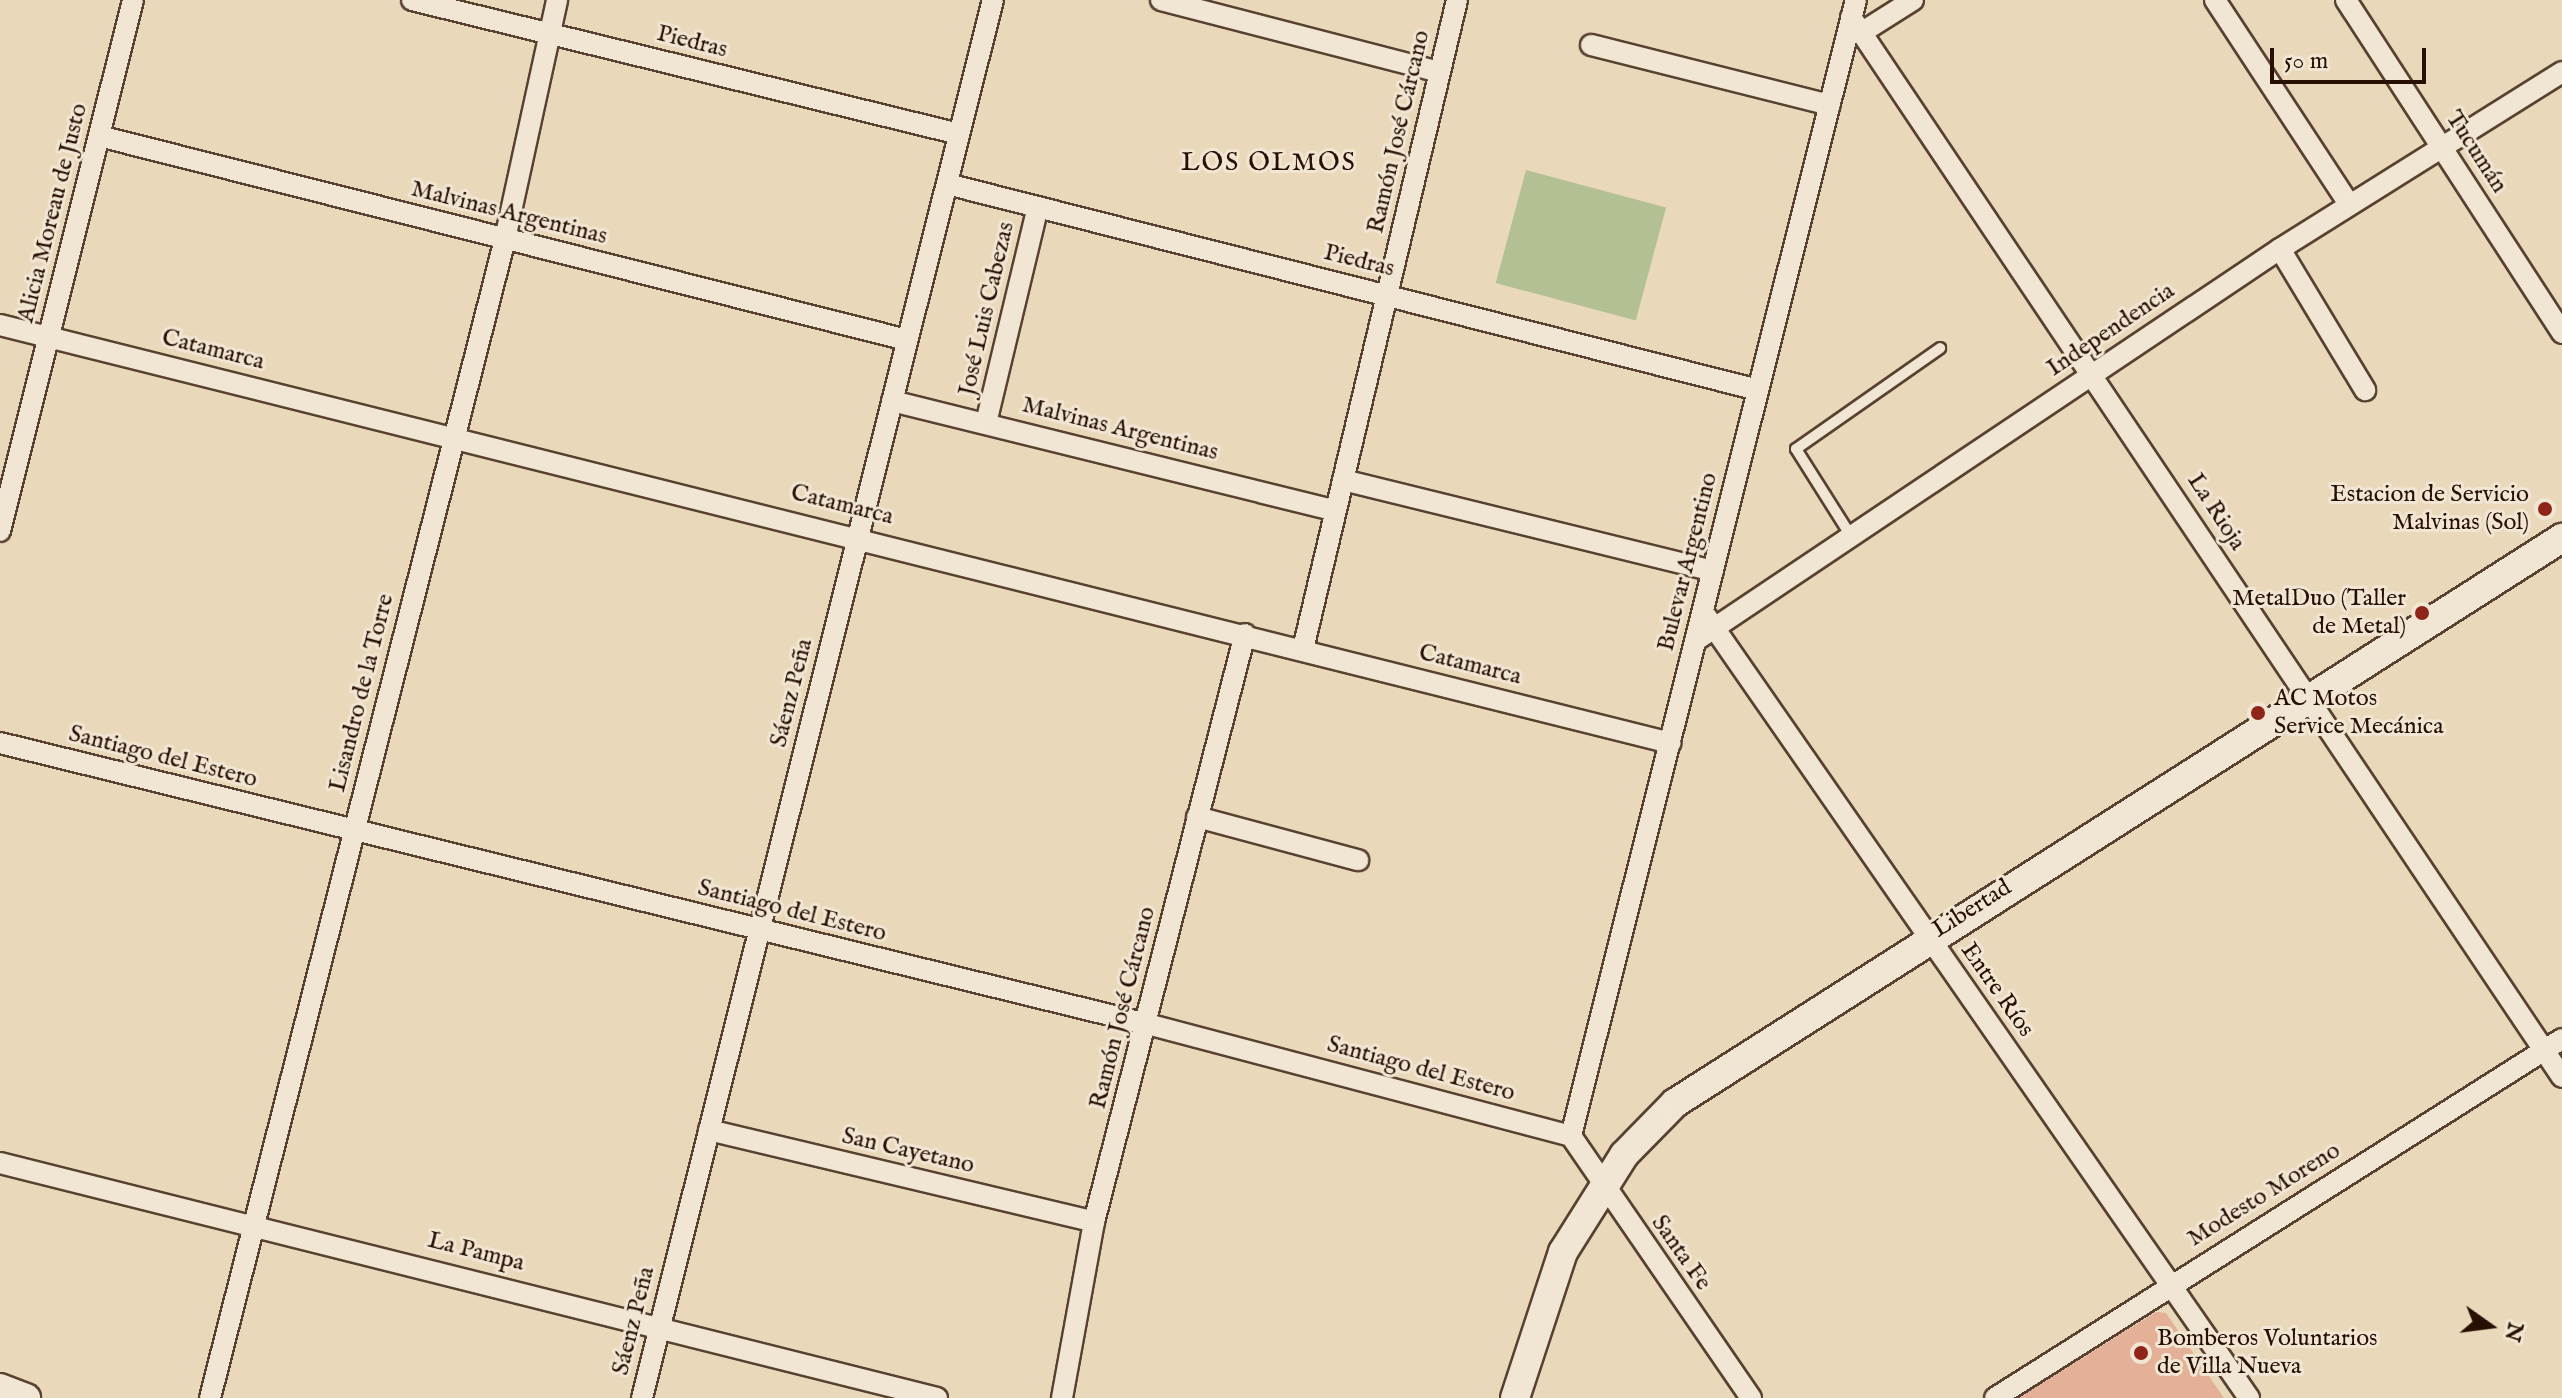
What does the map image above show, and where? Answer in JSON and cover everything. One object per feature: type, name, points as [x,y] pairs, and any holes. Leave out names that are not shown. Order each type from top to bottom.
[{"type":"main road","name":"Libertad","points":[[1515,1398],[1551,1280],[1603,1186],[1687,1094],[1928,936],[2562,538]]},
{"type":"main road","points":[[0,1388],[26,1398]]},
{"type":"street","name":"Alicia Moreau de Justo","points":[[0,531],[133,0]]},
{"type":"street","name":"Piedras","points":[[412,0],[959,134]]},
{"type":"street","name":"Lisandro de la Torre","points":[[210,1398],[505,239],[557,0]]},
{"type":"street","name":"Sáenz Peña","points":[[642,1398],[993,0]]},
{"type":"street","points":[[1161,0],[1439,72]]},
{"type":"street","name":"Ramón José Cárcano","points":[[1303,649],[1457,0]]},
{"type":"street","points":[[1857,16],[1913,0]]},
{"type":"street","points":[[2215,0],[2349,204]]},
{"type":"street","name":"Tucumán","points":[[2346,0],[2562,333]]},
{"type":"street","name":"Bulevar Argentino","points":[[1709,619],[1713,571],[1830,105],[1857,16]]},
{"type":"street","name":"La Rioja","points":[[1857,16],[2308,699],[2554,1045],[2562,1077]]},
{"type":"street","points":[[1591,45],[1830,105]]},
{"type":"street","name":"Independencia","points":[[1695,641],[1709,619],[1851,536],[2280,249],[2441,145],[2562,72]]},
{"type":"street","name":"Malvinas Argentinas","points":[[99,136],[907,340]]},
{"type":"street","name":"Piedras","points":[[947,184],[1758,390]]},
{"type":"street","name":"José Luis Cabezas","points":[[986,423],[1038,207]]},
{"type":"street","points":[[2280,249],[2365,390]]},
{"type":"street","name":"Catamarca","points":[[0,325],[858,535],[1670,743]]},
{"type":"street","name":"Malvinas Argentinas","points":[[892,401],[1334,510]]},
{"type":"street","points":[[1343,480],[1713,571]]},
{"type":"street","name":"Entre Ríos","points":[[1709,619],[2249,1398]]},
{"type":"street","name":"Ramón José Cárcano","points":[[1062,1398],[1094,1222],[1245,634]]},
{"type":"street","name":"Bulevar Argentino","points":[[1571,1136],[1695,641]]},
{"type":"street","name":"Santiago del Estero","points":[[0,743],[1147,1024],[1571,1136]]},
{"type":"street","points":[[1197,817],[1358,860]]},
{"type":"street","name":"Modesto Moreno","points":[[1995,1398],[2171,1284],[2554,1045]]},
{"type":"street","name":"San Cayetano","points":[[709,1130],[1094,1222]]},
{"type":"street","name":"Santa Fe","points":[[1571,1136],[1751,1398]]},
{"type":"street","name":"La Pampa","points":[[0,1163],[660,1324],[937,1398]]},
{"type":"lane","points":[[1851,536],[1796,449],[1940,348]]},
{"type":"green space","points":[[1526,170],[1666,208],[1636,321],[1496,283]]},
{"type":"building","name":"Bomberos Voluntarios de Villa Nueva","points":[[2156,1312],[2166,1313],[2224,1398],[2019,1398]]},
{"type":"place","name":"Estacion de Servicio Malvinas (Sol)","points":[[2545,509]]},
{"type":"place","name":"MetalDuo (Taller de Metal)","points":[[2422,613]]},
{"type":"place","name":"AC Motos Service Mecánica","points":[[2258,713]]},
{"type":"place","name":"Bomberos Voluntarios de Villa Nueva","points":[[2141,1353]]},
{"type":"district","name":"LOS OLMOS","points":[[1269,163]]}]
